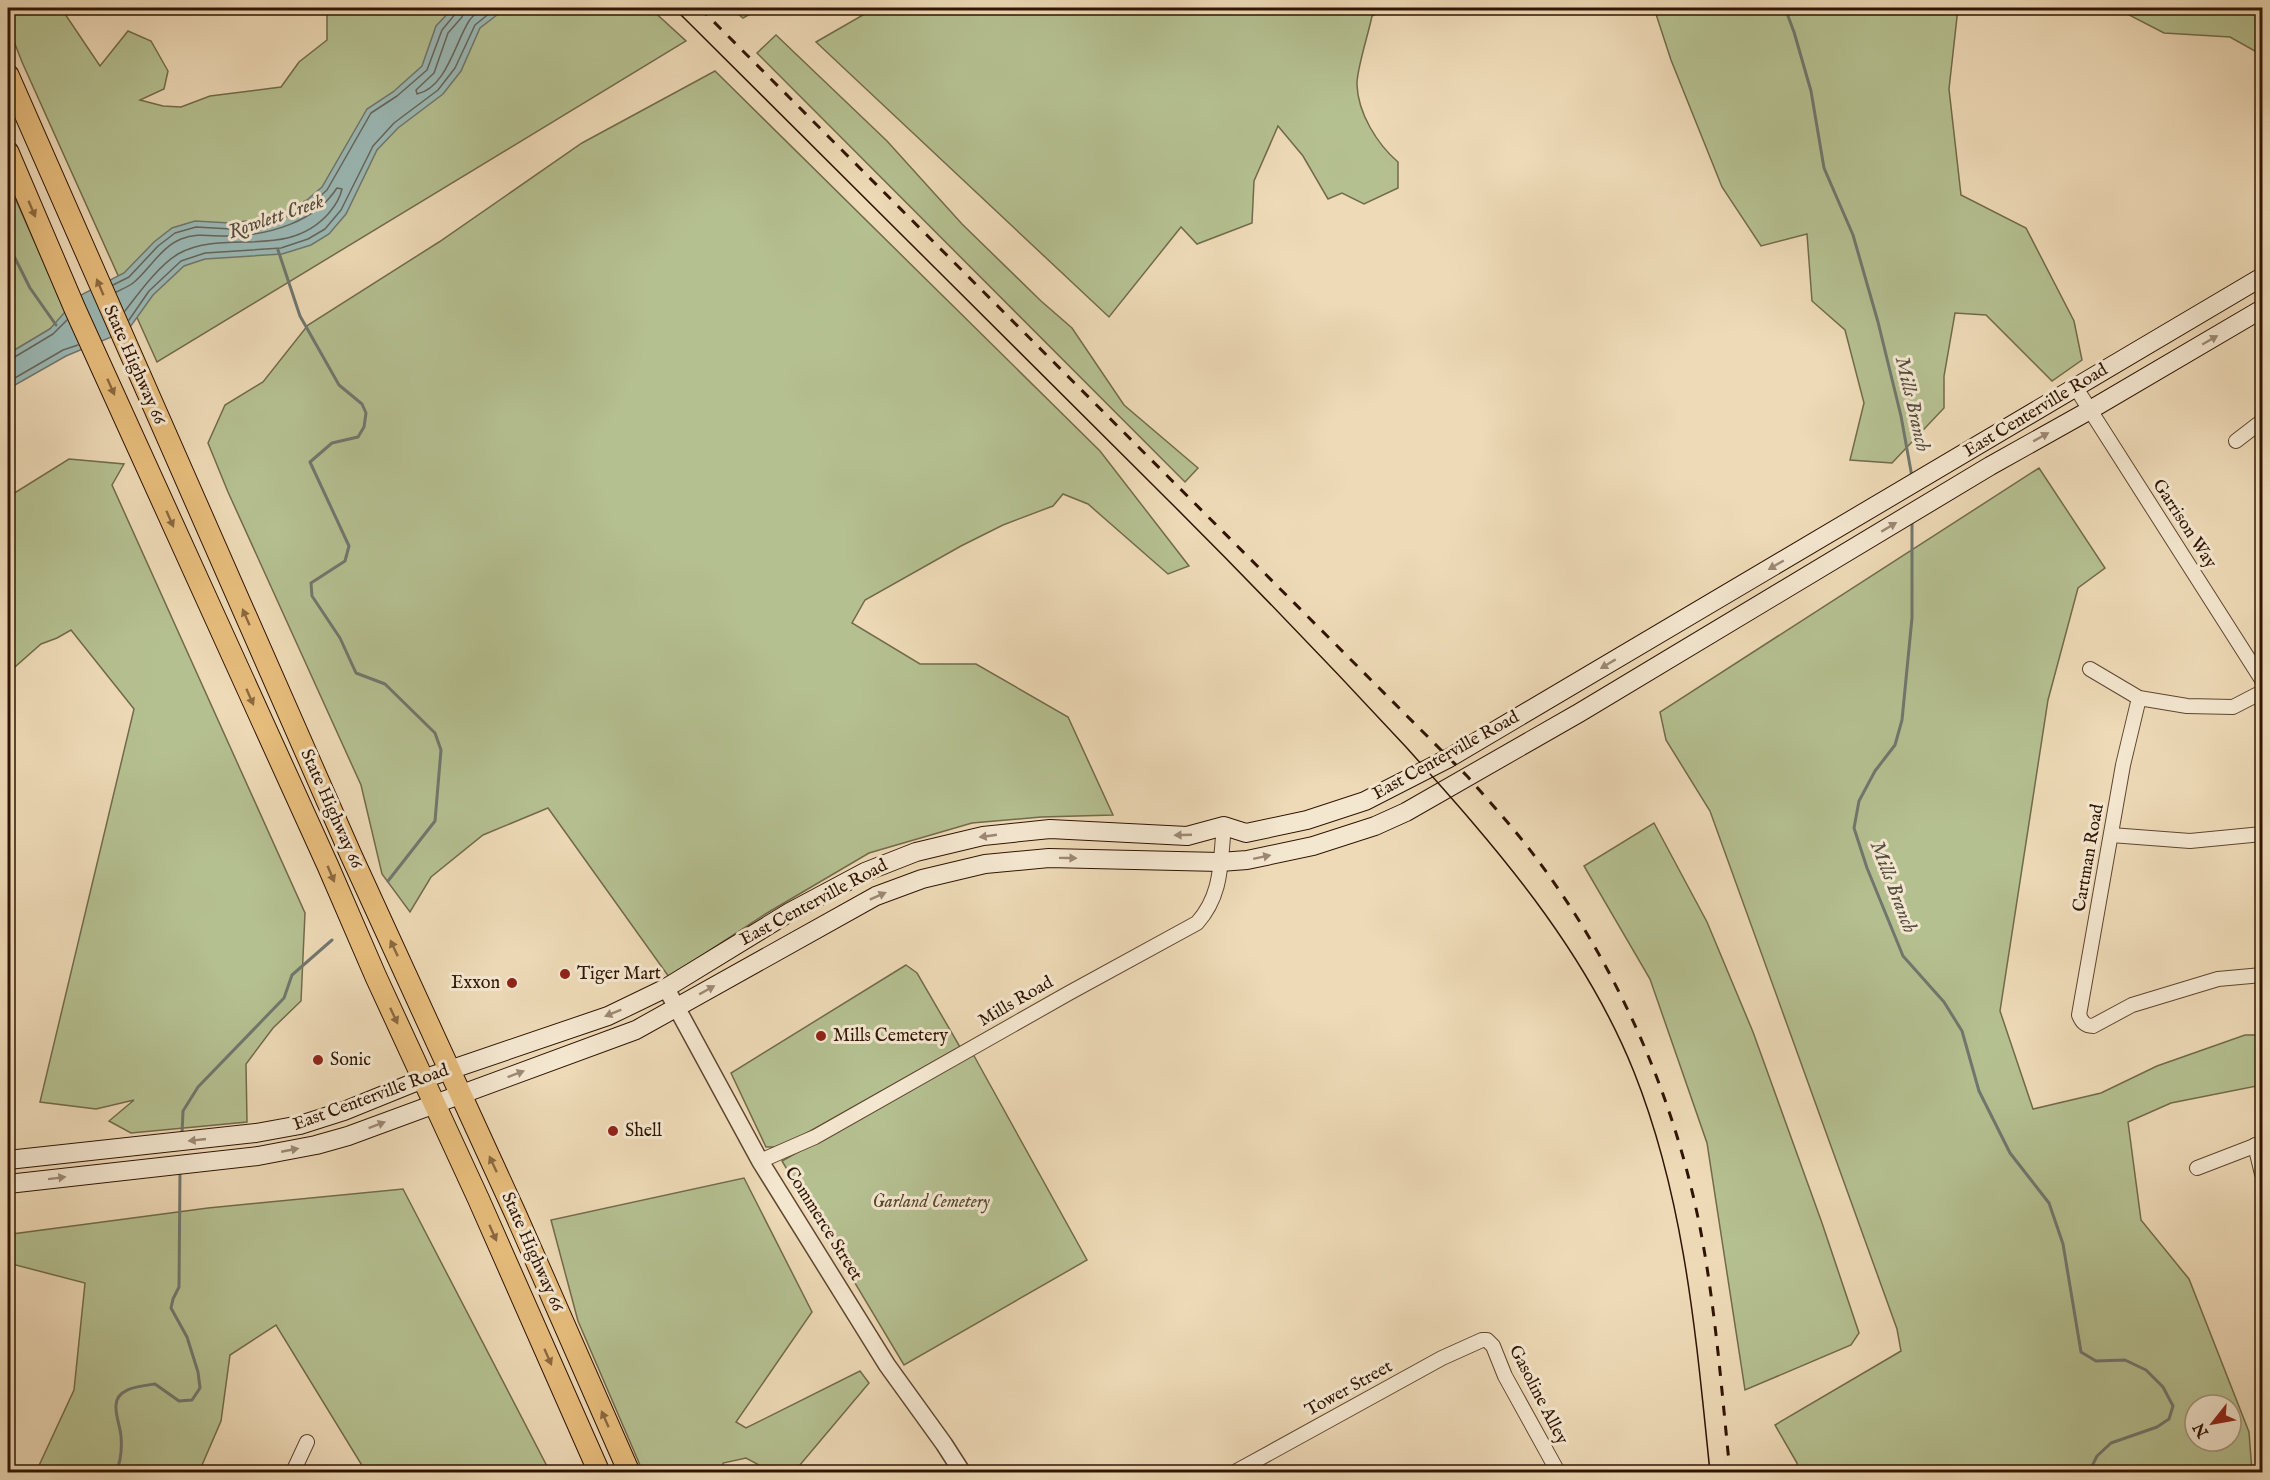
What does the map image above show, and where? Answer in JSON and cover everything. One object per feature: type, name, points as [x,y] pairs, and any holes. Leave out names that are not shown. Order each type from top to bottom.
[{"type":"main road","name":"State Highway 66","points":[[8,75],[351,855],[461,1094],[629,1473]]},
{"type":"main road","name":"State Highway 66","points":[[8,153],[146,466],[599,1473]]},
{"type":"main road","name":"East Centerville Road","points":[[8,1160],[256,1133],[314,1121],[423,1079],[608,1016],[666,988],[790,912],[865,872],[916,852],[983,836],[1050,829],[1187,836],[1224,826],[1246,833],[1307,820],[1365,801],[1417,776],[2262,277]]},
{"type":"main road","name":"East Centerville Road","points":[[8,1184],[258,1156],[322,1144],[636,1030],[876,896],[922,879],[985,864],[1049,858],[1220,862],[1247,860],[1348,836],[1406,812],[1579,713],[1990,466],[2262,309]]},
{"type":"main road","points":[[1748,582],[1761,604]]},
{"type":"main road","points":[[1565,689],[1579,713]]},
{"type":"main road","points":[[1333,813],[1348,836]]},
{"type":"street","name":"Garrison Way","points":[[2076,388],[2262,680]]},
{"type":"street","points":[[2236,441],[2262,421]]},
{"type":"street","points":[[2090,669],[2139,698],[2187,706],[2233,707],[2262,692]]},
{"type":"street","name":"Cartman Road","points":[[2139,698],[2123,765],[2079,1015],[2084,1024],[2093,1026],[2132,1005],[2218,979],[2262,975]]},
{"type":"street","name":"Mills Road","points":[[760,1161],[814,1137],[1197,923],[1208,911],[1216,894],[1224,826]]},
{"type":"street","points":[[2111,835],[2190,842],[2262,834]]},
{"type":"street","name":"Commerce Street","points":[[666,988],[760,1161],[887,1365],[944,1443],[962,1473]]},
{"type":"street","points":[[2198,1168],[2259,1144],[2262,1174]]},
{"type":"street","name":"Tower Street","points":[[1235,1473],[1442,1358],[1482,1340]]},
{"type":"street","name":"Gasoline Alley","points":[[1482,1340],[1487,1340],[1493,1346],[1505,1376],[1558,1473]]},
{"type":"street","points":[[293,1473],[307,1442]]},
{"type":"green space","points":[[8,8],[61,8],[100,66],[128,31],[151,41],[168,71],[164,89],[140,100],[163,106],[181,107],[210,96],[281,87],[299,62],[327,40],[327,8],[650,8],[686,41],[157,362],[22,62],[8,26]]},
{"type":"green space","points":[[731,8],[761,8],[743,18]]},
{"type":"green space","points":[[875,8],[1388,8],[1372,16],[1357,85],[1361,106],[1370,127],[1390,155],[1398,162],[1398,188],[1364,204],[1342,193],[1328,199],[1303,156],[1278,126],[1254,181],[1252,223],[1197,244],[1181,227],[1109,317],[816,42]]},
{"type":"green space","points":[[1654,8],[1958,8],[1949,89],[1961,195],[2026,228],[2074,321],[2082,360],[2052,381],[1986,315],[1955,313],[1944,376],[1944,408],[1892,463],[1850,460],[1864,403],[1845,330],[1812,301],[1807,234],[1761,246],[1722,187],[1671,60]]},
{"type":"green space","points":[[2121,8],[2262,8],[2262,55],[2230,37],[2164,33],[2129,15]]},
{"type":"green space","points":[[776,35],[887,141],[962,224],[1072,328],[1124,405],[1198,468],[1185,482],[757,53]]},
{"type":"green space","points":[[715,71],[1100,451],[1189,566],[1168,574],[1088,504],[1063,494],[1053,506],[1003,525],[961,546],[865,600],[852,623],[920,664],[976,664],[1068,717],[1113,815],[1041,817],[972,823],[869,853],[767,913],[669,977],[548,808],[483,835],[431,877],[410,912],[382,874],[361,785],[208,443],[225,405],[263,382],[308,325],[439,242],[582,143]]},
{"type":"green space","points":[[8,182],[66,313],[50,329],[8,354]]},
{"type":"green space","points":[[69,459],[124,464],[112,485],[305,913],[301,1001],[273,1028],[246,1064],[247,1122],[131,1133],[109,1121],[134,1100],[96,1109],[40,1102],[134,709],[71,630],[41,644],[8,673],[8,497]]},
{"type":"green space","points":[[2039,468],[2105,568],[2078,588],[2048,700],[2000,1011],[2033,1109],[2101,1093],[2157,1066],[2245,1035],[2262,1035],[2262,1085],[2171,1103],[2128,1122],[2141,1220],[2189,1279],[2234,1393],[2183,1393],[2183,1453],[2243,1453],[2243,1417],[2249,1432],[2252,1472],[1797,1472],[1797,1463],[1775,1425],[1901,1351],[1897,1329],[1710,811],[1666,740],[1660,712]]},
{"type":"green space","points":[[1654,823],[1707,922],[1753,1032],[1859,1333],[1851,1345],[1745,1390],[1707,1143],[1650,979],[1584,866]]},
{"type":"green space","points":[[906,965],[917,973],[960,1047],[798,1138],[778,1147],[766,1147],[731,1073]]},
{"type":"green space","name":"Garland Cemetery","points":[[973,1054],[1087,1260],[904,1365],[782,1161]]},
{"type":"green space","points":[[744,1178],[812,1312],[736,1422],[746,1428],[860,1371],[869,1383],[794,1472],[758,1472],[761,1466],[746,1458],[723,1463],[722,1472],[643,1472],[578,1321],[551,1220]]},
{"type":"green space","points":[[403,1189],[550,1472],[366,1472],[276,1325],[230,1355],[221,1421],[199,1472],[36,1472],[74,1390],[85,1283],[8,1263],[8,1238],[12,1234],[208,1208]]},
{"type":"water","name":"Rowlett Creek","points":[[453,8],[506,8],[480,28],[461,71],[443,94],[398,128],[377,150],[346,214],[329,234],[311,245],[282,254],[205,259],[184,266],[153,295],[128,330],[66,356],[8,389],[8,354],[50,329],[79,296],[124,273],[154,242],[172,228],[195,221],[230,223],[273,218],[307,200],[322,187],[367,109],[393,92],[422,66],[436,26]]},
{"type":"waterway","name":"Mills Branch","points":[[1785,8],[1811,91],[1824,168],[1853,235],[1878,322],[1901,416],[1912,477]]},
{"type":"waterway","points":[[8,244],[30,288],[56,325]]},
{"type":"waterway","points":[[278,250],[300,316],[339,385],[362,404],[366,413],[364,427],[358,437],[332,443],[310,462],[349,546],[345,561],[311,583],[312,596],[340,638],[356,673],[385,684],[435,733],[441,750],[435,821],[388,881]]},
{"type":"waterway","name":"Mills Branch","points":[[1912,519],[1912,618],[1902,720],[1895,745],[1875,771],[1859,801],[1854,828],[1867,868],[1903,956],[1944,1002],[1962,1031],[1979,1091],[2010,1153],[2049,1203],[2063,1244],[2081,1352],[2096,1361],[2125,1360],[2146,1370],[2163,1387],[2173,1406],[2169,1419],[2157,1427],[2111,1443],[2097,1456],[2089,1472]]},
{"type":"waterway","points":[[182,1134],[183,1111],[198,1087],[284,998],[292,975],[332,940]]},
{"type":"waterway","points":[[116,1472],[121,1450],[116,1408],[119,1396],[129,1389],[155,1384],[179,1401],[192,1400],[200,1388],[198,1372],[187,1337],[171,1308],[179,1287],[180,1170]]},
{"type":"tram line","points":[[674,8],[1233,565],[1406,747],[1472,822],[1535,900],[1590,982],[1634,1072],[1651,1120],[1677,1219],[1686,1269],[1710,1472]]},
{"type":"railway","points":[[700,8],[1468,777],[1520,837],[1559,890],[1588,935],[1638,1032],[1676,1133],[1691,1185],[1707,1267],[1730,1472]]},
{"type":"place","name":"Tiger Mart","points":[[565,974]]},
{"type":"place","name":"Exxon","points":[[512,983]]},
{"type":"place","name":"Mills Cemetery","points":[[821,1036]]},
{"type":"place","name":"Sonic","points":[[318,1060]]},
{"type":"place","name":"Shell","points":[[613,1131]]}]
